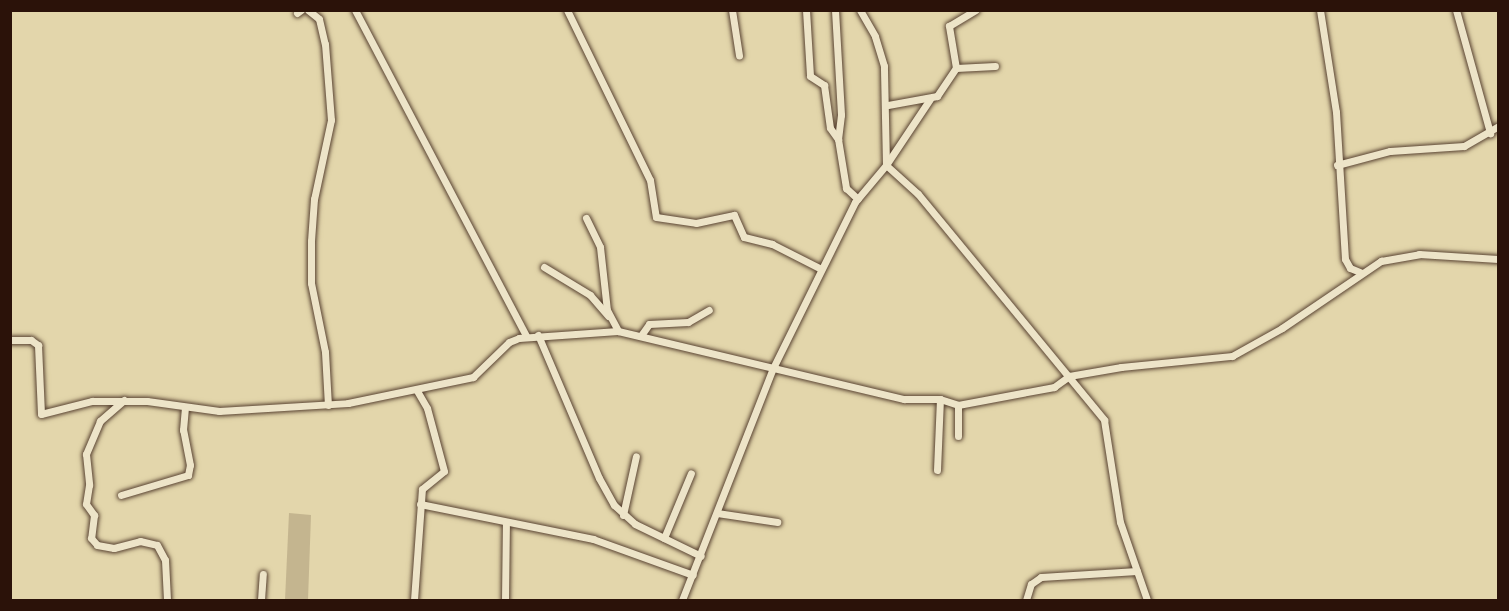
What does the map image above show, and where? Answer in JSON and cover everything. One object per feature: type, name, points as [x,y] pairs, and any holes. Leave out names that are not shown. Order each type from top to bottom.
[{"type":"street","points":[[308,10],[319,19],[325,44],[331,120],[314,199],[311,242],[311,283],[325,352],[328,405]]},
{"type":"street","points":[[355,10],[526,336]]},
{"type":"street","points":[[567,10],[651,180],[656,217],[696,223],[734,215],[744,237],[772,244],[821,269]]},
{"type":"street","points":[[732,10],[739,55]]},
{"type":"street","points":[[806,10],[810,76],[823,82],[830,129],[838,139]]},
{"type":"street","points":[[835,10],[841,115],[838,139],[846,188],[858,199]]},
{"type":"street","points":[[860,10],[879,48],[888,105],[886,165],[918,195],[1012,313],[1069,376],[1104,420],[1120,522],[1147,600]]},
{"type":"street","points":[[888,105],[937,96],[956,69],[949,26],[976,10]]},
{"type":"street","points":[[1320,10],[1336,111],[1336,165],[1345,259],[1350,268],[1360,272]]},
{"type":"street","points":[[1456,10],[1490,132]]},
{"type":"street","points":[[956,69],[995,66]]},
{"type":"street","points":[[682,600],[701,556],[772,368],[821,269],[858,199],[886,165],[930,99]]},
{"type":"street","points":[[1336,165],[1390,151],[1464,146],[1498,126]]},
{"type":"street","points":[[586,218],[600,247],[609,318]]},
{"type":"street","points":[[10,340],[31,340],[38,345],[41,414],[80,403],[124,400],[185,408],[235,411],[328,405],[417,391],[473,377],[509,342],[526,336],[618,332],[642,334],[731,361],[772,368],[904,399],[940,399],[958,405],[1054,387],[1069,376],[1121,367],[1232,356],[1282,328],[1360,272],[1381,261],[1408,255],[1498,259]]},
{"type":"street","points":[[544,267],[590,295],[618,332]]},
{"type":"street","points":[[642,334],[649,324],[692,322],[708,310]]},
{"type":"street","points":[[538,336],[598,478],[623,515],[701,556]]},
{"type":"street","points":[[414,600],[423,486],[444,471],[427,408],[417,391]]},
{"type":"street","points":[[937,470],[940,399]]},
{"type":"street","points":[[124,400],[100,421],[86,454],[86,504],[94,514],[91,538],[97,544],[114,548],[140,541],[157,545],[165,560],[167,600]]},
{"type":"street","points":[[958,405],[958,436]]},
{"type":"street","points":[[121,495],[188,475],[190,465],[183,429],[185,408]]},
{"type":"street","points":[[623,515],[636,456]]},
{"type":"street","points":[[664,538],[691,473]]},
{"type":"street","points":[[420,504],[593,539],[693,575]]},
{"type":"street","points":[[717,513],[777,522]]},
{"type":"street","points":[[505,600],[506,522]]},
{"type":"street","points":[[1026,600],[1031,584],[1041,577],[1137,572]]},
{"type":"street","points":[[261,600],[262,574]]},
{"type":"shaded area","points":[[289,513],[311,515],[308,600],[285,600]]}]
